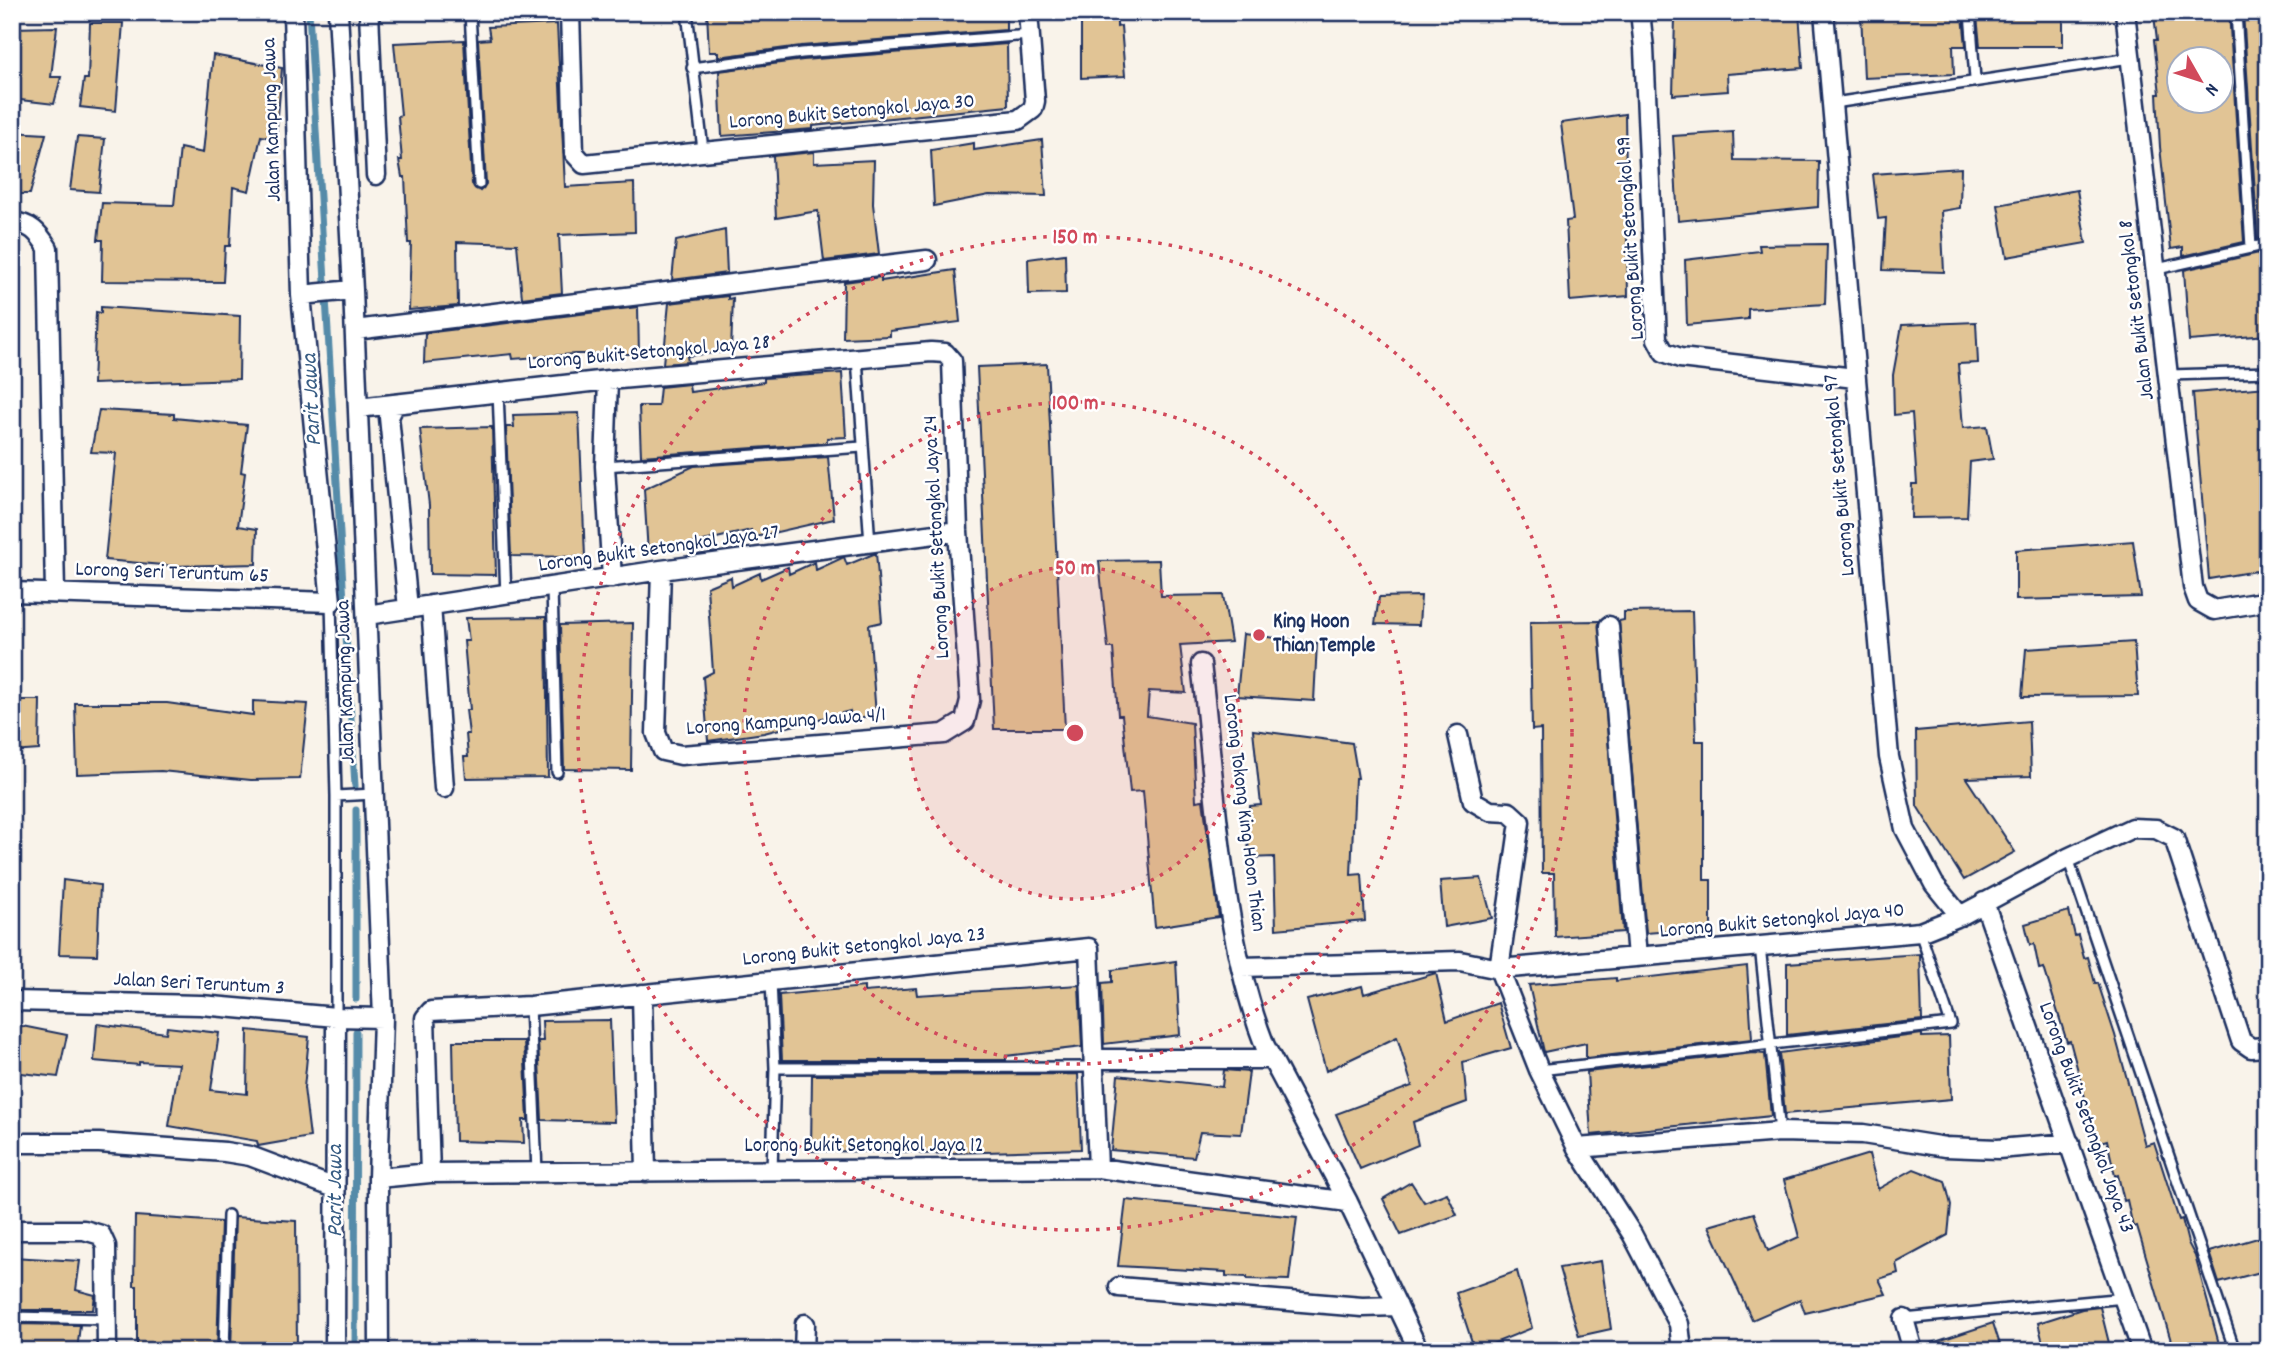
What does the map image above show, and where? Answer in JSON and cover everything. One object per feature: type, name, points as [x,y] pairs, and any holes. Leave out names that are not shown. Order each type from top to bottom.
[{"type":"street","name":"Jalan Kampung Jawa","points":[[292,12],[301,295],[331,602]]},
{"type":"street","name":"Jalan Kampung Jawa","points":[[338,12],[344,291],[355,330],[383,1018],[378,1178],[379,1351]]},
{"type":"street","points":[[369,12],[376,175]]},
{"type":"street","name":"Lorong Bukit Setongkol Jaya 30","points":[[570,12],[574,153],[584,164],[1018,120],[1035,102],[1028,12]]},
{"type":"street","name":"Lorong Bukit Setongkol 99","points":[[1640,12],[1644,48],[1657,339],[1664,352],[1680,358],[1855,378]]},
{"type":"street","name":"Lorong Bukit Setongkol 97","points":[[1824,12],[1889,757],[1905,830],[1934,884],[1960,916]]},
{"type":"street","name":"Jalan Bukit Setongkol 8","points":[[2125,12],[2193,587],[2198,601],[2214,610],[2268,601]]},
{"type":"street","points":[[12,222],[27,224],[40,234],[48,248],[55,593]]},
{"type":"street","points":[[355,330],[927,260]]},
{"type":"street","points":[[301,295],[344,291]]},
{"type":"street","name":"Lorong Bukit Setongkol Jaya 28","points":[[358,408],[608,380],[945,353]]},
{"type":"street","name":"Lorong Bukit Setongkol Jaya 24","points":[[945,353],[952,361],[958,531],[970,700],[965,721]]},
{"type":"street","points":[[608,380],[605,466],[612,578]]},
{"type":"street","points":[[395,404],[389,417],[408,608]]},
{"type":"street","name":"Lorong Bukit Setongkol Jaya 27","points":[[367,615],[506,596],[661,570],[958,531]]},
{"type":"street","name":"Lorong Kampung Jawa 4/1","points":[[661,570],[656,733],[663,751],[681,755],[944,734],[965,721]]},
{"type":"street","name":"Lorong Seri Teruntum 65","points":[[12,592],[331,602]]},
{"type":"street","points":[[431,605],[443,788]]},
{"type":"street","points":[[1609,626],[1637,957]]},
{"type":"street","name":"Lorong Tokong King Hoon Thian","points":[[1201,664],[1229,908],[1255,1021],[1272,1059],[1348,1202],[1419,1351]]},
{"type":"street","points":[[1458,735],[1473,801],[1490,811],[1509,812],[1520,822],[1499,969],[1539,1070],[1577,1148],[1632,1234],[1679,1324],[1682,1351]]},
{"type":"street","name":"Lorong Bukit Setongkol Jaya 40","points":[[1241,967],[1460,961],[1499,969],[1920,932],[1960,916],[2068,858],[2132,828],[2156,829],[2174,838],[2241,1041],[2251,1048],[2267,1047]]},
{"type":"street","name":"Lorong Bukit Setongkol Jaya 43","points":[[1984,902],[2125,1298],[2141,1351]]},
{"type":"street","name":"Lorong Bukit Setongkol Jaya 23","points":[[430,1173],[425,1018],[431,1011],[530,1006],[1089,948],[1098,1168]]},
{"type":"street","points":[[642,994],[646,1172]]},
{"type":"street","name":"Jalan Seri Teruntum 3","points":[[12,1001],[201,1004],[336,1017],[383,1018]]},
{"type":"street","points":[[335,1351],[336,1017]]},
{"type":"street","points":[[1094,1063],[1272,1059]]},
{"type":"street","points":[[1577,1148],[1780,1132],[1863,1134],[1958,1147],[1998,1149],[2070,1143]]},
{"type":"street","points":[[12,1143],[99,1143],[225,1152],[250,1156],[335,1188]]},
{"type":"street","name":"Lorong Bukit Setongkol Jaya 12","points":[[378,1178],[430,1173],[1098,1168],[1348,1202]]},
{"type":"street","points":[[12,1230],[84,1230],[101,1235],[106,1246],[107,1351]]},
{"type":"street","points":[[1119,1287],[1362,1307],[1398,1306]]},
{"type":"street","points":[[1904,1320],[1913,1351]]},
{"type":"street","points":[[804,1351],[805,1324]]},
{"type":"lane","points":[[470,12],[479,184]]},
{"type":"lane","points":[[687,12],[703,150]]},
{"type":"lane","points":[[1970,12],[1975,79]]},
{"type":"lane","points":[[2236,12],[2251,247]]},
{"type":"lane","points":[[692,68],[802,53],[1030,35]]},
{"type":"lane","points":[[1834,103],[1975,79],[2130,58]]},
{"type":"lane","points":[[2157,269],[2268,244]]},
{"type":"lane","points":[[857,358],[870,544]]},
{"type":"lane","points":[[2170,375],[2268,372]]},
{"type":"lane","points":[[498,391],[506,596]]},
{"type":"lane","points":[[605,466],[862,447]]},
{"type":"lane","points":[[552,588],[557,772]]},
{"type":"lane","points":[[331,602],[336,796],[336,1017]]},
{"type":"lane","points":[[336,796],[374,794]]},
{"type":"lane","points":[[2068,858],[2235,1351]]},
{"type":"lane","points":[[1539,1070],[1951,1024],[1920,932]]},
{"type":"lane","points":[[1760,946],[1780,1132]]},
{"type":"lane","points":[[771,981],[775,1068],[772,1171]]},
{"type":"lane","points":[[530,1006],[537,1172]]},
{"type":"lane","points":[[775,1068],[1094,1063]]},
{"type":"lane","points":[[224,1351],[228,1215]]},
{"type":"lane","points":[[1904,1320],[2125,1298]]},
{"type":"lane","points":[[12,1317],[106,1318]]},
{"type":"building","points":[[707,12],[1006,12],[1006,30],[801,46],[718,57],[718,52],[709,52]]},
{"type":"building","points":[[1081,12],[1117,12],[1117,27],[1121,26],[1125,76],[1081,78]]},
{"type":"building","points":[[1742,12],[1799,12],[1803,68],[1727,74],[1728,91],[1673,95],[1675,17]]},
{"type":"building","points":[[1861,12],[1950,12],[1950,16],[1963,16],[1966,46],[1953,46],[1954,74],[1864,78]]},
{"type":"building","points":[[2175,12],[2229,12],[2231,46],[2164,46],[2164,116],[2234,116],[2234,89],[2244,242],[2183,256],[2183,247],[2171,249],[2160,147],[2157,94],[2160,94],[2154,40],[2157,40],[2154,15]]},
{"type":"building","points":[[2243,12],[2268,12],[2268,237],[2258,239]]},
{"type":"building","points":[[1977,16],[2063,16],[2063,46],[1980,46]]},
{"type":"building","points":[[90,23],[123,23],[116,111],[80,107],[84,79],[88,79]]},
{"type":"building","points":[[557,24],[565,187],[634,183],[635,232],[559,235],[562,293],[522,298],[517,244],[457,242],[458,306],[409,310],[411,243],[408,243],[405,177],[402,177],[399,160],[402,160],[398,116],[401,115],[394,43],[464,40],[472,184],[480,191],[486,184],[478,40],[490,39],[488,27]]},
{"type":"building","points":[[57,27],[51,77],[61,77],[54,104],[12,99],[12,28]]},
{"type":"building","points":[[1007,44],[1008,106],[813,126],[813,129],[722,136],[719,71],[803,60]]},
{"type":"building","points":[[213,55],[282,68],[276,139],[261,136],[249,191],[233,187],[230,246],[225,246],[223,282],[102,281],[103,240],[98,240],[102,203],[174,205],[180,148],[203,153]]},
{"type":"building","points":[[1625,114],[1628,296],[1570,301],[1566,221],[1573,220],[1561,123]]},
{"type":"building","points":[[12,132],[46,134],[30,194],[12,194]]},
{"type":"building","points":[[1733,132],[1734,160],[1819,161],[1818,207],[1678,221],[1673,136]]},
{"type":"building","points":[[77,137],[105,139],[99,192],[70,190]]},
{"type":"building","points":[[1042,140],[1046,196],[989,195],[934,206],[931,150],[974,143],[974,150]]},
{"type":"building","points":[[814,152],[814,163],[874,160],[873,204],[879,254],[824,261],[818,211],[776,218],[773,156]]},
{"type":"building","points":[[1961,168],[1960,208],[1941,211],[1944,272],[1883,270],[1886,218],[1878,219],[1873,174]]},
{"type":"building","points":[[2077,190],[2086,243],[2007,257],[1998,205]]},
{"type":"building","points":[[725,230],[727,273],[672,280],[676,241]]},
{"type":"building","points":[[1827,244],[1825,304],[1748,309],[1748,319],[1687,325],[1685,260],[1760,251],[1759,245]]},
{"type":"building","points":[[2268,251],[2268,335],[2189,341],[2184,270]]},
{"type":"building","points":[[1065,254],[1066,293],[1029,294],[1028,259]]},
{"type":"building","points":[[955,270],[960,322],[890,331],[890,336],[843,338],[844,282],[881,277],[881,281]]},
{"type":"building","points":[[728,296],[728,299],[733,298],[731,351],[687,356],[688,362],[663,364],[669,303]]},
{"type":"building","points":[[101,307],[240,316],[239,379],[93,384],[96,312],[101,313]]},
{"type":"building","points":[[638,307],[639,354],[575,354],[513,359],[512,354],[424,363],[425,333]]},
{"type":"building","points":[[1976,322],[1978,363],[1958,364],[1963,428],[1987,426],[1993,459],[1970,462],[1967,517],[1911,518],[1912,484],[1917,484],[1912,413],[1894,415],[1893,375],[1902,325]]},
{"type":"building","points":[[1047,364],[1065,729],[994,729],[977,367]]},
{"type":"building","points":[[842,373],[846,437],[827,438],[827,443],[641,456],[639,406],[658,406],[660,387],[689,384],[690,392],[764,382],[764,378]]},
{"type":"building","points":[[2268,387],[2268,569],[2209,579],[2193,393]]},
{"type":"building","points":[[99,410],[174,414],[174,418],[247,425],[241,472],[245,473],[238,526],[257,529],[256,564],[174,566],[105,560],[116,453],[91,452]]},
{"type":"building","points":[[579,413],[585,557],[511,556],[506,427],[514,427],[513,415]]},
{"type":"building","points":[[492,427],[496,575],[430,574],[429,505],[420,429]]},
{"type":"building","points":[[828,457],[834,519],[751,538],[751,530],[648,554],[644,489],[694,466]]},
{"type":"building","points":[[2133,541],[2141,597],[2016,600],[2016,550]]},
{"type":"building","points":[[876,553],[882,622],[869,625],[876,715],[851,721],[850,711],[764,733],[708,741],[703,677],[713,672],[707,587],[731,577],[732,586],[760,573],[761,579],[788,567],[789,574],[815,562],[816,570],[844,557],[847,565]]},
{"type":"building","points":[[1159,560],[1161,596],[1223,595],[1231,642],[1180,645],[1186,693],[1149,691],[1147,716],[1192,723],[1196,801],[1203,800],[1219,917],[1155,927],[1143,791],[1130,792],[1122,715],[1118,715],[1113,648],[1108,648],[1099,561]]},
{"type":"building","points":[[1421,596],[1419,625],[1375,624],[1379,597]]},
{"type":"building","points":[[1692,611],[1696,741],[1704,741],[1704,880],[1711,880],[1711,928],[1646,933],[1619,621],[1624,620],[1624,612]]},
{"type":"building","points":[[546,617],[548,777],[466,778],[464,757],[468,757],[466,734],[469,734],[466,710],[470,710],[464,641],[469,641],[466,618]]},
{"type":"building","points":[[1599,621],[1623,932],[1555,937],[1554,873],[1542,873],[1541,729],[1532,730],[1530,622]]},
{"type":"building","points":[[633,623],[631,770],[564,769],[560,625]]},
{"type":"building","points":[[1243,634],[1317,643],[1314,701],[1237,696]]},
{"type":"building","points":[[2134,642],[2138,696],[2022,697],[2026,649]]},
{"type":"building","points":[[12,700],[40,700],[39,750],[12,752]]},
{"type":"building","points":[[253,701],[308,704],[300,779],[251,780],[161,771],[77,774],[75,703],[167,703],[253,715]]},
{"type":"building","points":[[2029,721],[2031,776],[1966,778],[2015,852],[1964,880],[1917,806],[1916,731]]},
{"type":"building","points":[[1253,730],[1352,743],[1358,778],[1355,778],[1351,875],[1362,874],[1365,921],[1276,929],[1274,857],[1248,858],[1250,806],[1261,805]]},
{"type":"building","points":[[1481,878],[1492,918],[1444,927],[1440,881]]},
{"type":"building","points":[[63,880],[100,885],[97,955],[59,954]]},
{"type":"building","points":[[2069,911],[2075,936],[2078,935],[2084,958],[2088,957],[2115,1035],[2145,1145],[2154,1142],[2179,1220],[2182,1219],[2188,1243],[2195,1256],[2221,1351],[2174,1351],[2137,1226],[2133,1227],[2127,1200],[2124,1201],[2118,1175],[2115,1176],[2107,1140],[2097,1143],[2070,1041],[2067,1042],[2044,968],[2039,969],[2034,944],[2030,945],[2025,924]]},
{"type":"building","points":[[1920,954],[1922,1020],[1787,1035],[1787,963]]},
{"type":"building","points":[[1176,961],[1180,1035],[1104,1044],[1102,983],[1112,982],[1112,970]]},
{"type":"building","points":[[1747,966],[1752,1039],[1586,1058],[1586,1043],[1544,1052],[1529,985],[1616,978],[1616,981]]},
{"type":"building","points":[[1436,973],[1447,1021],[1498,1003],[1511,1048],[1463,1062],[1467,1102],[1413,1122],[1418,1145],[1360,1169],[1336,1114],[1412,1086],[1397,1037],[1326,1071],[1307,1000],[1362,986],[1364,994]]},
{"type":"building","points":[[1079,985],[1082,1047],[1006,1056],[1006,1060],[782,1060],[779,995],[864,987],[864,992],[916,988],[917,995]]},
{"type":"building","points":[[610,1020],[614,1122],[542,1120],[538,1041],[543,1041],[542,1021]]},
{"type":"building","points":[[12,1024],[67,1035],[58,1077],[12,1072]]},
{"type":"building","points":[[97,1024],[166,1033],[167,1027],[219,1033],[211,1090],[247,1094],[248,1030],[309,1037],[304,1088],[310,1137],[258,1146],[257,1141],[169,1126],[179,1064],[139,1062],[139,1065],[94,1061]]},
{"type":"building","points":[[1922,1034],[1922,1037],[1949,1036],[1951,1099],[1785,1114],[1779,1053]]},
{"type":"building","points":[[453,1041],[524,1041],[528,1120],[523,1120],[524,1143],[455,1141]]},
{"type":"building","points":[[1753,1053],[1765,1054],[1771,1116],[1591,1135],[1587,1072]]},
{"type":"building","points":[[1224,1070],[1249,1072],[1241,1134],[1200,1132],[1194,1157],[1111,1150],[1118,1075],[1222,1087]]},
{"type":"building","points":[[1078,1074],[1081,1149],[921,1154],[922,1152],[811,1151],[812,1075]]},
{"type":"building","points":[[1869,1154],[1878,1189],[1914,1169],[1945,1181],[1951,1205],[1948,1235],[1896,1263],[1898,1273],[1879,1279],[1886,1294],[1805,1313],[1800,1299],[1752,1320],[1709,1226],[1754,1213],[1768,1251],[1799,1237],[1784,1180]]},
{"type":"building","points":[[1411,1182],[1424,1202],[1447,1193],[1457,1215],[1401,1235],[1383,1199]]},
{"type":"building","points":[[1126,1200],[1297,1217],[1289,1280],[1247,1279],[1226,1276],[1226,1272],[1118,1266]]},
{"type":"building","points":[[135,1216],[221,1222],[217,1351],[137,1351]]},
{"type":"building","points":[[235,1217],[296,1221],[297,1351],[231,1351]]},
{"type":"building","points":[[2268,1235],[2268,1270],[2219,1283],[2209,1252]]},
{"type":"building","points":[[12,1257],[80,1261],[76,1290],[95,1295],[93,1310],[12,1310]]},
{"type":"building","points":[[1601,1261],[1611,1329],[1579,1336],[1559,1268]]},
{"type":"building","points":[[1517,1271],[1532,1328],[1475,1351],[1456,1293]]},
{"type":"building","points":[[2100,1307],[2111,1351],[2045,1351],[2038,1323],[2082,1309]]},
{"type":"building","points":[[1993,1323],[2002,1351],[1924,1351],[1923,1346]]},
{"type":"building","points":[[12,1324],[80,1325],[77,1351],[12,1351]]},
{"type":"waterway","name":"Parit Jawa","points":[[309,12],[355,786]]},
{"type":"waterway","name":"Parit Jawa","points":[[356,810],[356,999]]},
{"type":"waterway","name":"Parit Jawa","points":[[355,1351],[356,1032]]},
{"type":"place","name":"King Hoon Thian Temple","points":[[1259,635]]}]
